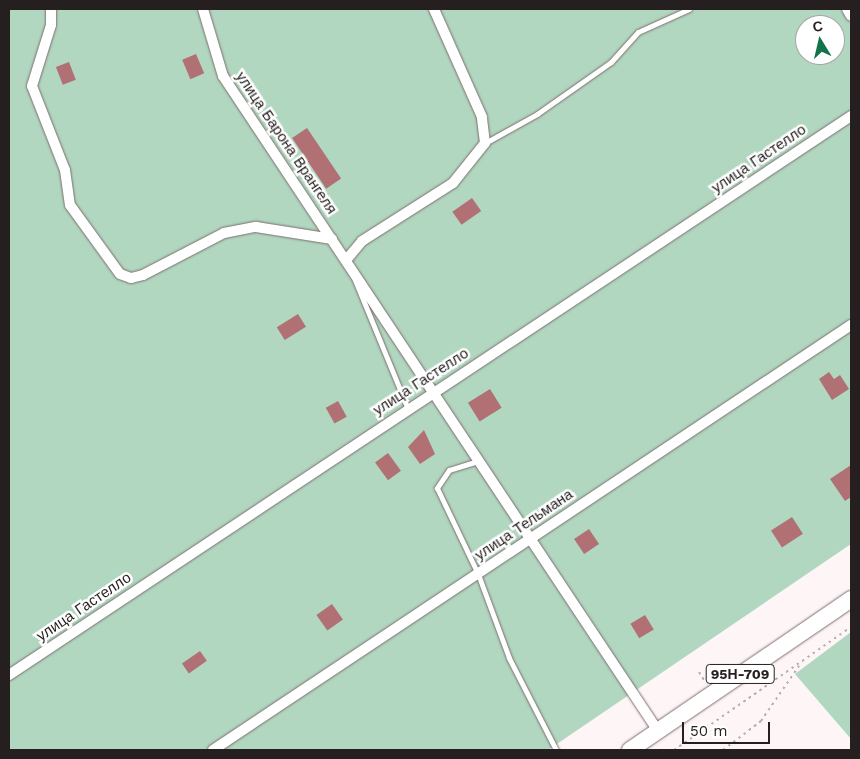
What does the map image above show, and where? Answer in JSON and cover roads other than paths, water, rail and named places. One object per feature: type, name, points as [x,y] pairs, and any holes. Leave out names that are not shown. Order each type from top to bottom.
[{"type":"main road","name":"95Н-709","points":[[630,750],[851,599]]},
{"type":"street","points":[[51,9],[51,25],[32,86],[65,170],[70,205],[120,274],[131,278],[143,275],[224,233],[256,227],[332,238]]},
{"type":"street","name":"улица Барона Врангеля","points":[[203,9],[223,76],[347,260],[432,393],[658,731]]},
{"type":"street","points":[[347,260],[362,241],[452,183],[485,143],[482,117],[434,9]]},
{"type":"street","points":[[847,9],[851,16]]},
{"type":"street","name":"улица Гастелло","points":[[9,675],[851,116]]},
{"type":"street","name":"улица Тельмана","points":[[213,750],[851,325]]},
{"type":"lane","points":[[485,143],[537,114],[611,62],[638,32],[690,9]]},
{"type":"lane","points":[[347,260],[375,338],[408,409]]},
{"type":"lane","points":[[478,461],[449,470],[437,488],[478,574],[509,658],[556,750]]}]
